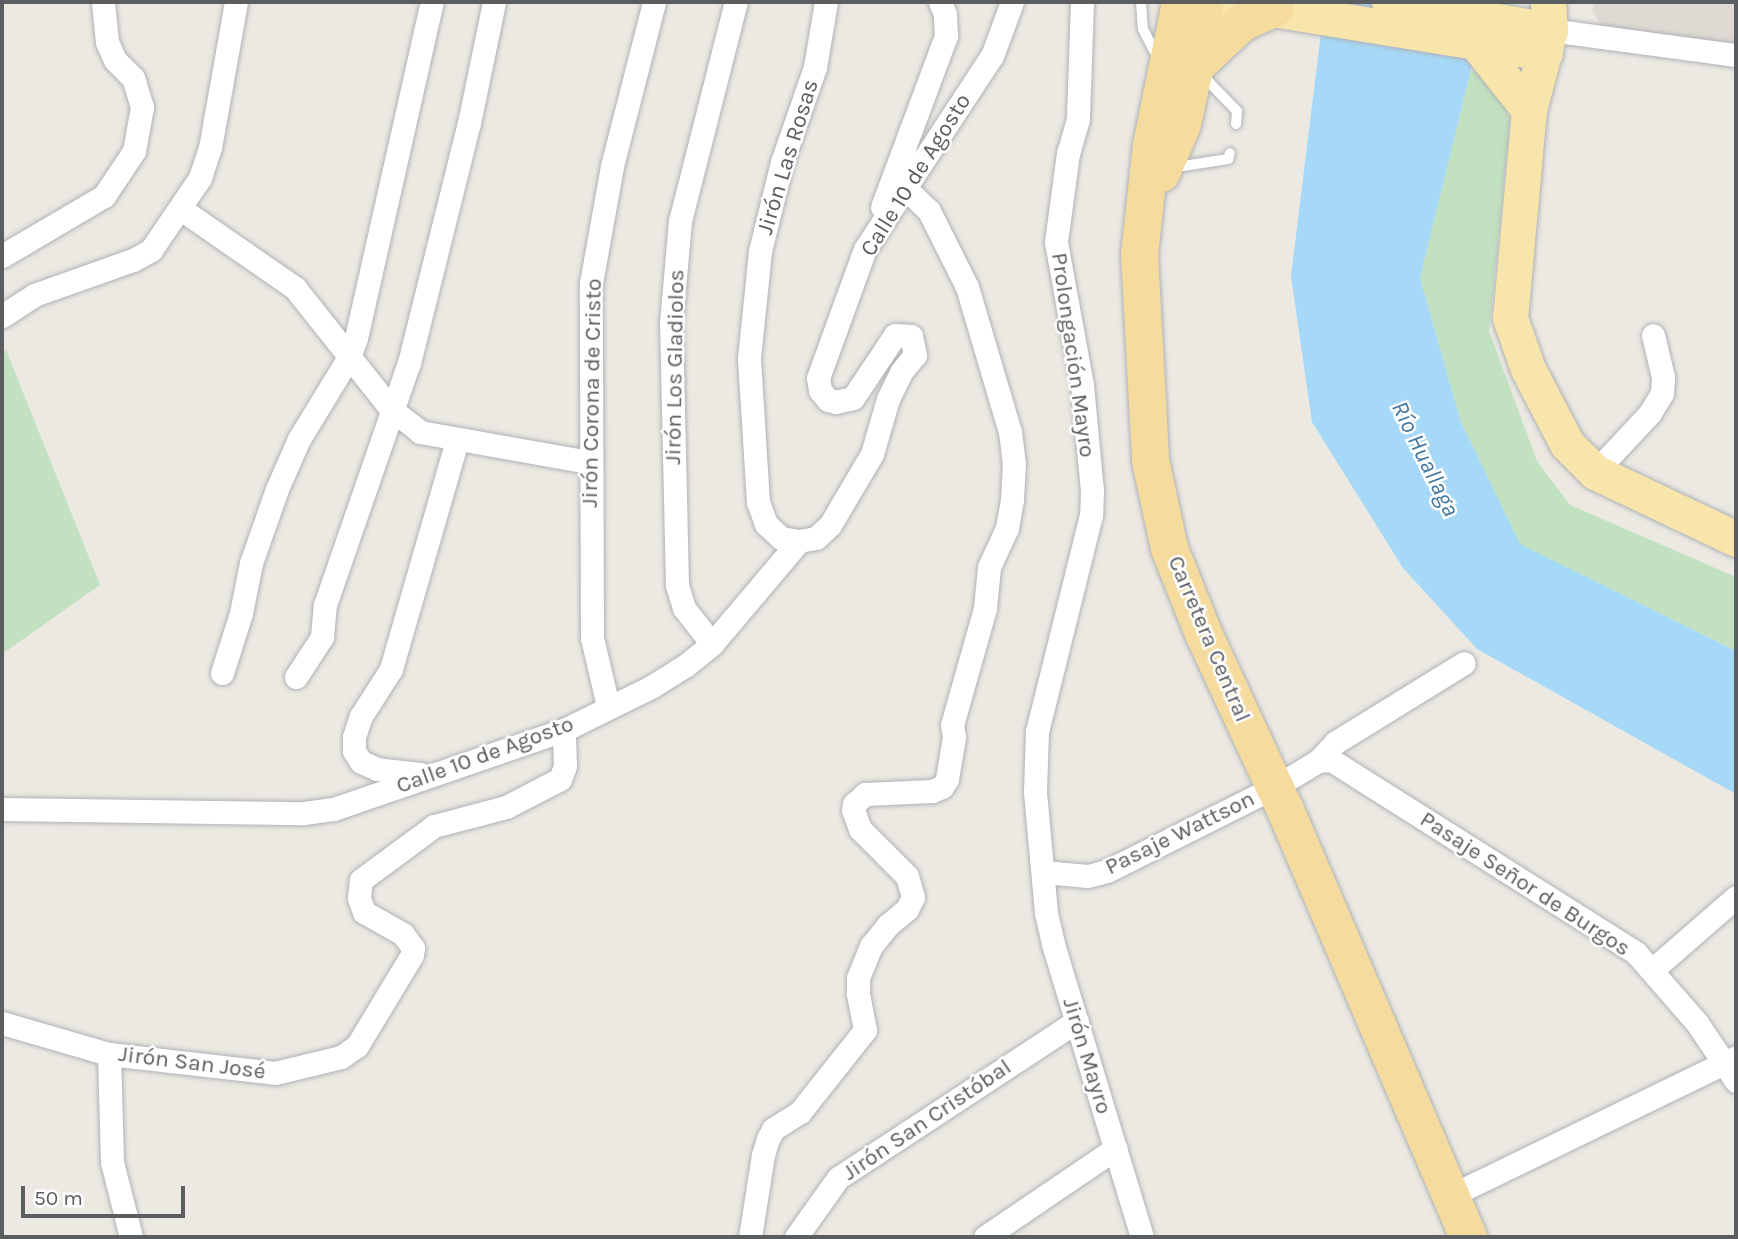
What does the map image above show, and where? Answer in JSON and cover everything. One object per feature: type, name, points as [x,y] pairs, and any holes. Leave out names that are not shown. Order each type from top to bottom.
[{"type":"highway","name":"Carretera Central","points":[[1180,2],[1180,70],[1151,144],[1141,222],[1142,339],[1150,460],[1169,548],[1203,634],[1275,787],[1468,1237]]},
{"type":"highway","points":[[1141,222],[1182,124],[1180,70],[1204,2]]},
{"type":"highway","points":[[1180,70],[1242,22],[1282,6]]},
{"type":"main road","points":[[1229,2],[1282,6],[1474,35],[1549,19],[1529,110],[1510,318],[1528,369],[1567,444],[1595,471],[1736,539]]},
{"type":"main road","points":[[1390,2],[1474,35],[1529,110]]},
{"type":"street","points":[[2,256],[104,196],[134,151],[142,107],[133,78],[116,60],[107,42],[103,2]]},
{"type":"street","points":[[2,316],[34,295],[133,260],[151,250],[200,178],[210,148],[236,2]]},
{"type":"street","points":[[222,673],[241,613],[251,563],[277,489],[299,439],[349,356],[359,325],[432,2]]},
{"type":"street","points":[[296,677],[322,637],[326,605],[391,409],[409,363],[469,123],[494,2]]},
{"type":"street","name":"Jirón Corona de Cristo","points":[[608,706],[592,638],[589,462],[591,283],[612,166],[654,2]]},
{"type":"street","name":"Jirón Los Gladiolos","points":[[712,644],[684,608],[677,585],[671,323],[680,221],[736,2]]},
{"type":"street","name":"Jirón Las Rosas","points":[[799,541],[781,538],[766,524],[758,502],[749,358],[760,251],[782,162],[815,67],[826,2]]},
{"type":"street","points":[[865,249],[946,36],[945,15],[940,2]]},
{"type":"street","name":"Calle 10 de Agosto","points":[[2,809],[304,813],[334,809],[564,730],[650,687],[712,644],[799,541],[816,538],[830,525],[873,454],[888,398],[901,372],[915,355],[911,336],[895,335],[853,398],[836,402],[828,400],[820,390],[818,378],[865,249],[992,56],[1012,2]]},
{"type":"street","name":"Prolongación Mayro","points":[[1043,872],[1035,792],[1037,732],[1091,514],[1092,490],[1082,385],[1056,242],[1068,153],[1077,119],[1082,2]]},
{"type":"street","points":[[1549,19],[1736,55]]},
{"type":"street","points":[[750,1237],[762,1155],[768,1139],[773,1129],[800,1112],[865,1030],[858,978],[871,946],[888,925],[907,909],[913,897],[907,876],[860,830],[853,810],[854,804],[865,794],[932,791],[942,787],[947,779],[954,737],[952,725],[985,608],[989,567],[1004,536],[1012,500],[1014,464],[1010,432],[967,287],[929,211],[905,188]]},
{"type":"street","points":[[181,209],[295,288],[391,409],[420,432],[589,462]]},
{"type":"street","points":[[1595,471],[1650,413],[1662,393],[1663,377],[1653,335]]},
{"type":"street","points":[[430,775],[398,773],[361,762],[354,751],[354,737],[360,716],[390,669],[457,440]]},
{"type":"street","points":[[1275,787],[1318,761],[1336,742],[1464,663]]},
{"type":"street","name":"Jirón San José","points":[[2,1023],[109,1054],[275,1073],[349,1052],[357,1046],[412,955],[413,948],[403,934],[364,912],[359,898],[361,880],[434,826],[506,807],[560,779],[565,766],[564,730]]},
{"type":"street","name":"Pasaje Señor de Burgos","points":[[1318,761],[1331,761],[1355,775],[1636,953],[1733,1067]]},
{"type":"street","name":"Pasaje Wattson","points":[[1043,872],[1088,876],[1107,872],[1275,787]]},
{"type":"street","name":"Jirón Mayro","points":[[1043,872],[1046,913],[1142,1237]]},
{"type":"street","points":[[1652,970],[1736,897]]},
{"type":"street","name":"Jirón San Cristóbal","points":[[796,1237],[838,1178],[1077,1021]]},
{"type":"street","points":[[109,1054],[112,1162],[131,1237]]},
{"type":"street","points":[[1450,1196],[1733,1067]]},
{"type":"street","points":[[985,1237],[1116,1149]]},
{"type":"lane","points":[[1141,2],[1143,29],[1180,70],[1237,111],[1236,124]]},
{"type":"lane","points":[[1163,169],[1228,159],[1230,153]]},
{"type":"shaded area","points":[[1594,2],[1736,2],[1736,46],[1601,26],[1592,11]]},
{"type":"green space","points":[[1471,70],[1484,76],[1502,95],[1510,122],[1489,331],[1537,461],[1570,505],[1736,577],[1736,651],[1519,544],[1461,422],[1420,278]]},
{"type":"green space","points":[[6,350],[100,585],[2,654],[2,352]]},
{"type":"water","name":"Río Huallaga","points":[[1329,2],[1473,2],[1471,70],[1420,278],[1461,422],[1520,544],[1736,651],[1736,794],[1477,649],[1403,568],[1312,422],[1291,276],[1323,16]]}]
